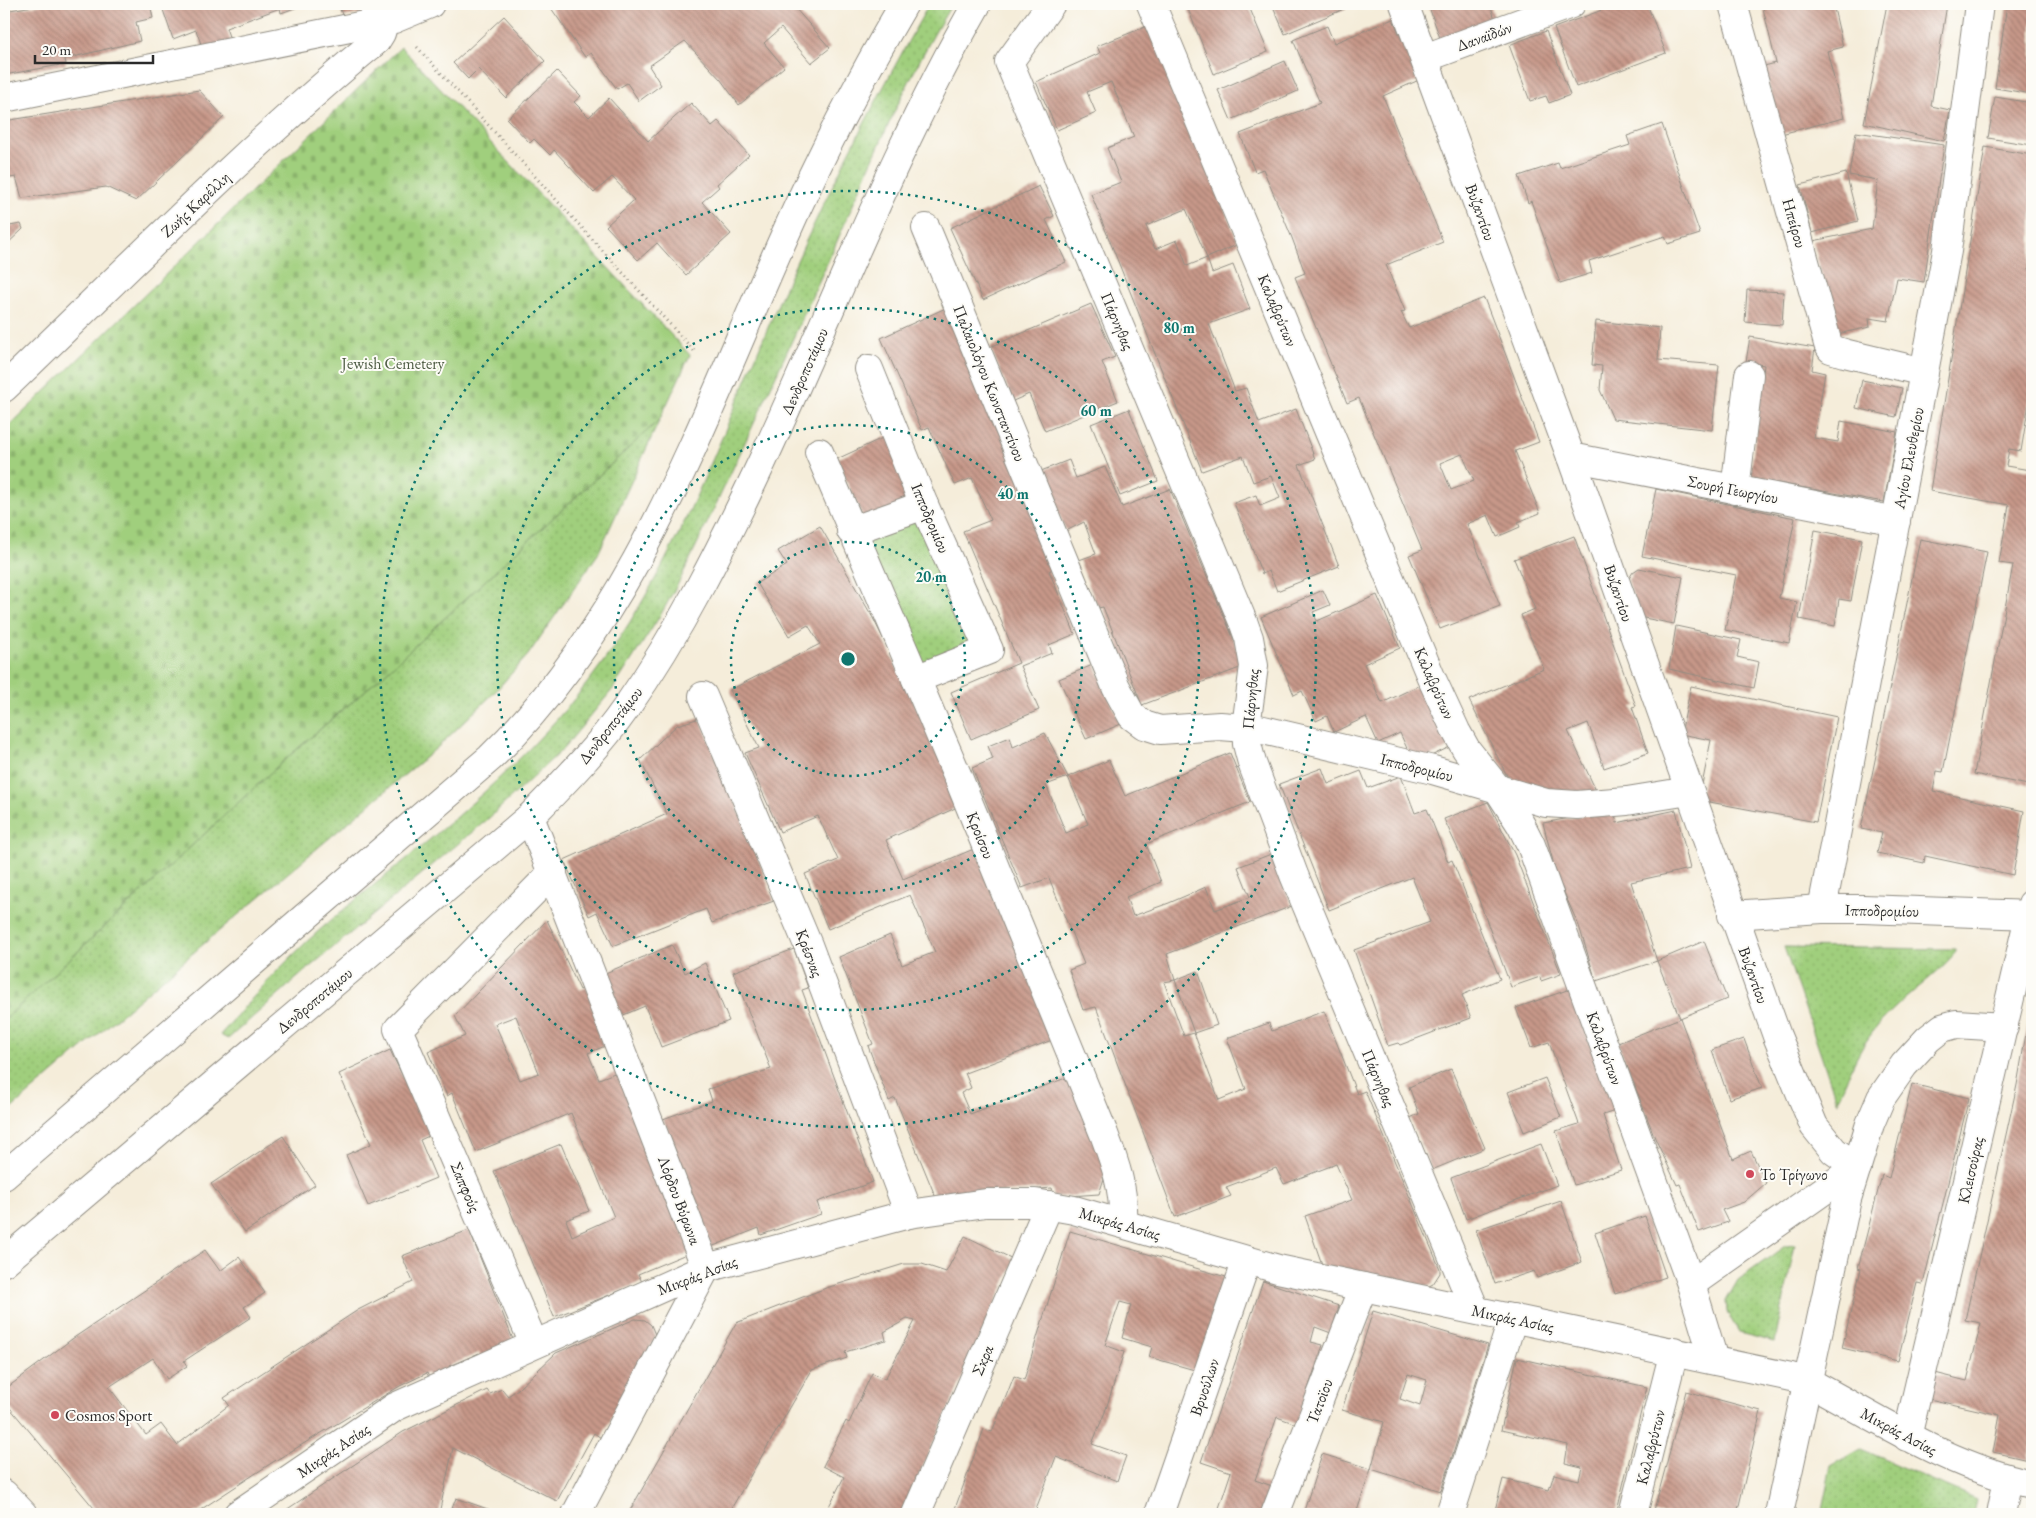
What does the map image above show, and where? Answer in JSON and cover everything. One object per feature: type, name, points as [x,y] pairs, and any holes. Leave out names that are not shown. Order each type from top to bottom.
[{"type":"street","points":[[4,98],[388,20],[430,4]]},
{"type":"street","points":[[4,1176],[490,758],[520,729],[564,676],[614,597],[662,511],[818,164],[904,4]]},
{"type":"street","name":"Δενδροποτάμου","points":[[4,1262],[530,817],[579,766],[625,710],[644,682],[722,548],[795,391],[917,118],[977,4]]},
{"type":"street","name":"Πάρνηθας","points":[[1051,4],[1009,62],[1244,624],[1249,638],[1254,666],[1246,727],[1247,744],[1252,764],[1291,866],[1475,1310]]},
{"type":"street","name":"Καλαβρύτων","points":[[1151,4],[1456,731],[1466,749],[1497,788],[1521,825],[1531,845],[1691,1284],[1714,1360]]},
{"type":"street","name":"Βυζαντίου","points":[[1404,4],[1571,457],[1732,915],[1777,1036],[1814,1126],[1834,1151],[1857,1167]]},
{"type":"street","name":"Δαναϊδών","points":[[1425,58],[1571,4]]},
{"type":"street","name":"Ηπείρου","points":[[1733,4],[1828,344],[1831,349],[1844,354],[1924,372]]},
{"type":"street","name":"Αγίου Ελευθερίου","points":[[1822,909],[1947,250],[1979,4]]},
{"type":"street","name":"Ζωής Καρέλλη","points":[[4,388],[196,203],[313,95],[376,41],[388,20]]},
{"type":"street","name":"Παλαιολόγου Κωνσταντίνου","points":[[926,228],[1116,687],[1132,716],[1144,725]]},
{"type":"street","name":"Ιπποδρομίου","points":[[869,369],[924,504],[989,650],[916,679]]},
{"type":"street","points":[[1735,490],[1750,374]]},
{"type":"street","name":"Κροίσου","points":[[819,452],[851,531],[916,679],[1107,1141],[1121,1185],[1123,1223]]},
{"type":"street","name":"Σουρή Γεωργίου","points":[[1571,457],[1896,521]]},
{"type":"street","points":[[851,531],[924,504]]},
{"type":"street","name":"Κρέσνας","points":[[703,696],[808,945],[909,1214]]},
{"type":"street","name":"Ιπποδρομίου","points":[[1144,725],[1168,730],[1220,726],[1246,727],[1424,768],[1530,799],[1568,805],[1627,800],[1689,791]]},
{"type":"street","name":"Λόρδου Βύρωνα","points":[[530,817],[706,1268]]},
{"type":"street","name":"Σαπφούς","points":[[534,1344],[398,1029],[553,872]]},
{"type":"street","name":"Ιπποδρομίου","points":[[1732,915],[1822,909],[2032,911]]},
{"type":"street","name":"Κλεισούρας","points":[[1908,1436],[2032,911]]},
{"type":"street","points":[[1779,1514],[1839,1235],[1870,1124],[1881,1098],[1904,1065],[1928,1039],[1950,1025],[2004,1027]]},
{"type":"street","points":[[1691,1284],[1857,1167]]},
{"type":"street","name":"Μικράς Ασίας","points":[[238,1514],[396,1407],[706,1268],[909,1214],[986,1203],[1020,1202],[1049,1205],[1123,1223],[1278,1269],[1674,1351],[1808,1381],[1908,1436],[1974,1468],[2020,1482]]},
{"type":"street","name":"Σκρα","points":[[916,1514],[1049,1205]]},
{"type":"street","name":"Βρυούλων","points":[[1159,1514],[1247,1260]]},
{"type":"street","points":[[576,1514],[706,1268]]},
{"type":"street","name":"Τατοϊου","points":[[1275,1514],[1363,1287]]},
{"type":"street","points":[[1450,1514],[1513,1318]]},
{"type":"street","name":"Καλαβρύτων","points":[[1633,1514],[1674,1351]]},
{"type":"street","points":[[2001,1514],[2020,1482]]},
{"type":"street","points":[[4,1494],[23,1514]]},
{"type":"path","points":[[388,20],[721,382]]},
{"type":"green space","points":[[929,4],[952,4],[903,93],[777,373],[680,580],[660,616],[613,689],[563,749],[488,819],[305,971],[228,1039],[220,1035],[274,974],[307,942],[436,834],[513,765],[560,716],[603,662],[630,622],[676,538],[697,495],[789,278],[826,198]]},
{"type":"green space","name":"Jewish Cemetery","points":[[401,47],[690,355],[660,419],[382,676],[282,762],[4,1020],[4,431]]},
{"type":"green space","points":[[660,419],[598,554],[528,655],[494,693],[439,746],[4,1115],[4,1020],[282,762],[382,676]]},
{"type":"green space","points":[[924,505],[989,650],[916,679],[851,531]]},
{"type":"green space","points":[[1784,947],[1956,949],[1956,952],[1936,973],[1891,1011],[1872,1033],[1857,1058],[1837,1102]]},
{"type":"green space","points":[[1795,1245],[1775,1342],[1739,1333],[1727,1312],[1726,1301],[1738,1280],[1785,1246]]},
{"type":"green space","points":[[1861,1449],[1976,1499],[1973,1514],[1821,1514],[1831,1466]]},
{"type":"building","points":[[45,4],[150,4],[153,18],[136,22],[140,41],[65,59],[66,64],[4,75],[4,11]]},
{"type":"building","points":[[161,4],[306,4],[281,13],[280,8],[226,28],[232,45],[205,55],[196,30],[173,39]]},
{"type":"building","points":[[338,4],[378,4],[380,10],[343,17]]},
{"type":"building","points":[[558,4],[800,4],[795,8],[830,48],[811,63],[781,28],[764,43],[784,67],[739,105],[721,80],[685,41],[649,66],[661,85],[639,101],[627,83],[617,89],[591,53],[585,57],[551,8]]},
{"type":"building","points":[[1186,4],[1248,4],[1268,52],[1214,74]]},
{"type":"building","points":[[1272,4],[1356,4],[1285,34]]},
{"type":"building","points":[[1428,4],[1490,4],[1496,22],[1441,41]]},
{"type":"building","points":[[1618,4],[1647,4],[1666,53],[1576,87],[1554,28]]},
{"type":"building","points":[[1762,4],[1833,4],[1843,47],[1827,51],[1844,118],[1781,134],[1764,66],[1776,63]]},
{"type":"building","points":[[1887,4],[1947,4],[1931,106],[1950,110],[1944,141],[1864,123]]},
{"type":"building","points":[[2007,4],[2032,4],[2032,94],[1995,88]]},
{"type":"building","points":[[504,16],[545,61],[506,98],[478,69],[468,79],[453,63]]},
{"type":"building","points":[[1393,19],[1419,80],[1383,96],[1443,242],[1386,265],[1405,311],[1401,312],[1409,328],[1484,298],[1539,442],[1515,451],[1540,513],[1518,522],[1520,527],[1497,537],[1488,515],[1467,524],[1500,606],[1440,629],[1409,555],[1422,550],[1359,398],[1347,403],[1295,277],[1305,273],[1292,238],[1263,169],[1255,172],[1240,134],[1320,103],[1293,40],[1327,26],[1334,43]],"holes":[[[1462,454],[1474,481],[1451,490],[1440,463]]]},
{"type":"building","points":[[1150,25],[1239,244],[1207,258],[1212,273],[1233,265],[1250,309],[1209,324],[1235,391],[1246,388],[1259,423],[1296,409],[1315,459],[1299,465],[1339,566],[1277,591],[1269,571],[1262,574],[1234,503],[1256,495],[1260,506],[1280,498],[1271,476],[1253,482],[1243,456],[1202,471],[1091,194],[1121,182],[1107,148],[1134,137],[1111,82],[1087,92],[1096,113],[1057,130],[1036,82],[1100,53],[1097,46]],"holes":[[[1186,209],[1207,258],[1187,266],[1177,240],[1155,249],[1146,226]]]},
{"type":"building","points":[[1546,31],[1570,95],[1549,103],[1546,96],[1530,101],[1509,45]]},
{"type":"building","points":[[1285,61],[1298,91],[1231,120],[1218,90]]},
{"type":"building","points":[[557,71],[581,96],[574,102],[589,117],[609,98],[648,141],[691,103],[712,126],[718,121],[749,155],[717,184],[719,187],[702,202],[731,234],[686,275],[657,243],[638,260],[606,226],[634,200],[612,177],[594,193],[554,150],[550,155],[534,139],[530,143],[507,119]]},
{"type":"building","points":[[199,90],[224,117],[136,201],[106,187],[22,198],[16,177],[4,179],[4,121]]},
{"type":"building","points":[[1995,97],[2032,103],[2032,145],[1988,138]]},
{"type":"building","points":[[1662,124],[1700,234],[1668,244],[1665,236],[1589,261],[1592,273],[1560,283],[1531,201],[1528,203],[1519,176],[1558,163],[1560,168],[1630,145],[1627,136]]},
{"type":"building","points":[[1856,132],[1944,145],[1924,282],[1897,278],[1888,321],[1869,318],[1870,327],[1837,334],[1813,241],[1872,229],[1878,180],[1849,175]]},
{"type":"building","points":[[1985,147],[2032,155],[2032,245],[2029,269],[2032,270],[2032,397],[2030,397],[2021,451],[2009,449],[2006,466],[2030,470],[2032,461],[2032,761],[2028,785],[1974,774],[2013,565],[1999,563],[2009,505],[1930,491]]},
{"type":"building","points":[[1846,173],[1858,221],[1812,233],[1800,185]]},
{"type":"building","points":[[1039,186],[1054,216],[1046,220],[1066,262],[983,300],[950,228]]},
{"type":"building","points":[[21,224],[23,229],[4,247],[4,227]]},
{"type":"building","points":[[1747,290],[1784,292],[1782,325],[1745,322]]},
{"type":"building","points":[[1091,304],[1115,357],[1102,362],[1118,401],[1045,431],[1029,394],[1013,401],[990,347]]},
{"type":"building","points":[[952,305],[1055,568],[1049,571],[1075,634],[1049,645],[1052,653],[1020,666],[1039,710],[971,739],[951,692],[1019,663],[963,531],[991,520],[972,478],[955,485],[929,427],[922,430],[881,338]]},
{"type":"building","points":[[1596,321],[1660,328],[1658,360],[1719,365],[1712,430],[1613,419],[1600,390],[1602,366],[1592,365]]},
{"type":"building","points":[[1750,337],[1815,348],[1812,370],[1825,373],[1814,438],[1838,442],[1841,421],[1897,432],[1884,502],[1750,478],[1764,365],[1746,362]]},
{"type":"building","points":[[1862,380],[1902,388],[1896,417],[1856,408]]},
{"type":"building","points":[[1129,409],[1158,481],[1120,496],[1091,424]]},
{"type":"building","points":[[889,435],[918,498],[865,522],[837,459]]},
{"type":"building","points":[[1069,460],[1076,478],[1105,467],[1122,507],[1170,489],[1245,666],[1142,705],[1103,607],[1098,608],[1079,560],[1096,554],[1084,522],[1066,531],[1041,471]]},
{"type":"building","points":[[1656,489],[1795,518],[1779,598],[1797,602],[1789,643],[1725,630],[1736,575],[1642,556]]},
{"type":"building","points":[[820,526],[873,618],[964,804],[886,840],[903,879],[976,848],[1060,1037],[965,1073],[971,1088],[961,1093],[970,1114],[1071,1076],[1107,1169],[1099,1194],[1054,1197],[1052,1188],[936,1198],[895,1098],[889,1101],[868,1046],[873,1044],[839,957],[890,935],[902,965],[935,952],[910,895],[828,929],[805,874],[838,860],[818,816],[780,832],[745,753],[759,748],[730,690],[820,644],[808,625],[789,636],[757,583],[787,565],[778,551]]},
{"type":"building","points":[[1815,530],[1862,539],[1851,601],[1839,599],[1835,626],[1799,619]]},
{"type":"building","points":[[1574,536],[1636,706],[1632,707],[1648,753],[1604,768],[1588,723],[1568,731],[1600,799],[1532,790],[1507,776],[1469,700],[1544,669],[1521,615],[1535,609],[1514,559]]},
{"type":"building","points":[[1920,539],[1987,552],[1943,772],[1937,771],[1933,791],[2024,811],[2013,875],[1925,856],[1924,863],[1877,853],[1882,833],[1861,829]]},
{"type":"building","points":[[1639,568],[1683,577],[1674,624],[1639,617],[1628,580],[1633,572]]},
{"type":"building","points":[[1323,590],[1330,605],[1313,612],[1317,621],[1377,595],[1400,648],[1364,664],[1382,703],[1422,684],[1452,746],[1414,764],[1400,733],[1378,743],[1366,717],[1334,732],[1327,716],[1316,721],[1302,691],[1294,695],[1261,617]]},
{"type":"building","points":[[1676,626],[1741,640],[1737,657],[1759,662],[1754,688],[1669,669]]},
{"type":"building","points":[[1095,664],[1121,724],[1086,739],[1059,679]]},
{"type":"building","points":[[1691,686],[1837,717],[1816,822],[1699,800],[1711,740],[1681,734]]},
{"type":"building","points":[[700,718],[756,852],[774,901],[712,923],[706,909],[613,946],[597,912],[589,916],[564,860],[667,814],[640,760],[677,725]]},
{"type":"building","points":[[1045,733],[1068,777],[1109,760],[1125,796],[1230,753],[1250,802],[1146,844],[1161,882],[1126,897],[1133,916],[1206,887],[1215,910],[1250,897],[1238,867],[1271,854],[1292,906],[1167,954],[1175,980],[1164,982],[1184,1036],[1194,1033],[1219,1100],[1246,1089],[1227,1038],[1269,1023],[1272,1031],[1324,1011],[1357,1094],[1365,1091],[1440,1269],[1440,1273],[1433,1284],[1427,1287],[1324,1270],[1305,1216],[1352,1200],[1336,1164],[1284,1184],[1276,1168],[1226,1187],[1231,1196],[1175,1217],[1096,1007],[1083,1010],[1069,970],[1084,964],[1049,878],[1022,888],[972,768],[993,759],[988,746],[1010,737],[1013,747]],"holes":[[[1068,777],[1088,824],[1066,833],[1046,785]]]},
{"type":"building","points":[[1322,768],[1328,784],[1361,771],[1368,788],[1401,776],[1415,813],[1427,809],[1448,862],[1452,860],[1500,979],[1462,995],[1471,1018],[1400,1045],[1398,1043],[1388,1046],[1354,950],[1430,922],[1412,877],[1329,910],[1279,784]]},
{"type":"building","points":[[1488,802],[1515,855],[1561,974],[1541,981],[1540,977],[1511,987],[1469,873],[1444,819]]},
{"type":"building","points":[[1614,810],[1617,823],[1676,810],[1690,869],[1631,882],[1657,961],[1596,981],[1579,926],[1557,877],[1543,823]]},
{"type":"building","points":[[547,920],[580,990],[587,987],[610,1044],[588,1053],[599,1079],[617,1072],[691,1252],[638,1274],[642,1282],[554,1317],[494,1171],[561,1144],[589,1211],[566,1220],[572,1236],[614,1217],[571,1113],[476,1152],[452,1093],[447,1096],[428,1052],[465,1036],[455,1016]],"holes":[[[516,1016],[539,1073],[520,1080],[495,1024]]]},
{"type":"building","points":[[1704,941],[1727,999],[1680,1018],[1657,961]]},
{"type":"building","points":[[672,945],[685,973],[705,963],[729,1021],[661,1047],[645,1006],[621,1016],[603,974]]},
{"type":"building","points":[[794,949],[808,988],[802,990],[873,1182],[817,1202],[821,1214],[761,1235],[759,1228],[711,1247],[663,1119],[712,1101],[708,1089],[771,1069],[733,972]]},
{"type":"building","points":[[1198,971],[1217,1025],[1194,1033],[1175,980]]},
{"type":"building","points":[[1570,989],[1615,1111],[1603,1115],[1621,1170],[1574,1185],[1556,1131],[1579,1124],[1549,1042],[1531,1048],[1516,1008]]},
{"type":"building","points":[[2031,1005],[2032,1439],[2028,1460],[1993,1452],[2000,1415],[1929,1399],[1935,1373],[1967,1381],[1981,1323],[1965,1320],[2017,1085]]},
{"type":"building","points":[[1680,1018],[1733,1159],[1751,1151],[1766,1183],[1744,1202],[1722,1210],[1728,1222],[1699,1232],[1680,1184],[1677,1185],[1655,1138],[1618,1043]]},
{"type":"building","points":[[1744,1039],[1762,1088],[1729,1099],[1712,1050]]},
{"type":"building","points":[[390,1050],[431,1135],[420,1140],[436,1178],[368,1206],[346,1155],[371,1144],[339,1074]]},
{"type":"building","points":[[1451,1069],[1485,1148],[1432,1170],[1410,1118],[1419,1114],[1409,1087]]},
{"type":"building","points":[[1545,1078],[1561,1117],[1524,1132],[1508,1092]]},
{"type":"building","points":[[1912,1084],[1969,1098],[1923,1284],[1917,1283],[1898,1361],[1842,1348],[1861,1269],[1858,1268],[1882,1175],[1889,1178]]},
{"type":"building","points":[[283,1136],[315,1185],[245,1232],[211,1184]]},
{"type":"building","points":[[1541,1144],[1557,1185],[1466,1219],[1451,1178]]},
{"type":"building","points":[[1561,1201],[1582,1262],[1537,1278],[1534,1271],[1495,1284],[1476,1230]]},
{"type":"building","points":[[1645,1216],[1666,1277],[1615,1294],[1595,1233]]},
{"type":"building","points":[[469,1230],[516,1347],[482,1361],[479,1353],[449,1366],[452,1372],[431,1382],[427,1373],[400,1386],[273,1462],[194,1514],[99,1514],[4,1401],[4,1390],[72,1339],[205,1250],[220,1271],[239,1257],[265,1293],[244,1307],[251,1317],[184,1361],[187,1366],[167,1379],[153,1358],[109,1387],[146,1435],[161,1424],[177,1445],[229,1405],[224,1398],[358,1310],[413,1282],[402,1256]]},
{"type":"building","points":[[1070,1231],[1226,1277],[1198,1371],[1149,1357],[1152,1347],[1122,1338],[1131,1305],[1120,1302],[1105,1345],[1124,1352],[1105,1412],[1092,1444],[1126,1456],[1117,1481],[1056,1457],[1034,1514],[953,1514],[984,1429],[992,1432],[1014,1376],[1024,1380]]},
{"type":"building","points":[[965,1236],[1015,1260],[902,1514],[825,1514],[844,1477],[823,1466],[846,1421],[849,1423],[872,1373],[885,1379],[915,1321],[907,1319],[884,1332],[886,1340],[845,1352],[847,1358],[812,1370],[728,1514],[628,1514],[736,1323],[826,1288],[904,1264],[922,1264],[946,1272]]},
{"type":"building","points":[[1263,1281],[1339,1306],[1331,1333],[1315,1327],[1311,1342],[1323,1345],[1296,1424],[1277,1417],[1255,1480],[1275,1487],[1267,1514],[1217,1514],[1231,1472],[1201,1462]]},
{"type":"building","points":[[1373,1311],[1488,1345],[1441,1491],[1371,1469],[1384,1422],[1342,1410]],"holes":[[[1408,1374],[1427,1380],[1420,1406],[1400,1399]]]},
{"type":"building","points":[[635,1319],[645,1320],[651,1325],[656,1337],[601,1438],[594,1433],[557,1501],[453,1448],[439,1514],[280,1514],[403,1432],[487,1390],[490,1394],[502,1389],[508,1396],[556,1353]]},
{"type":"building","points":[[1517,1358],[1647,1387],[1616,1514],[1494,1514],[1503,1479],[1549,1490],[1554,1474],[1579,1480],[1582,1467],[1565,1463],[1568,1445],[1501,1430]]},
{"type":"building","points":[[1686,1391],[1761,1411],[1737,1514],[1653,1514]]},
{"type":"building","points":[[1322,1454],[1371,1469],[1356,1514],[1303,1514]]},
{"type":"building","points":[[456,1498],[502,1514],[450,1514]]},
{"type":"place","name":"Το Τρίγωνο","points":[[1750,1174]]},
{"type":"place","name":"Cosmos Sport","points":[[55,1415]]}]
